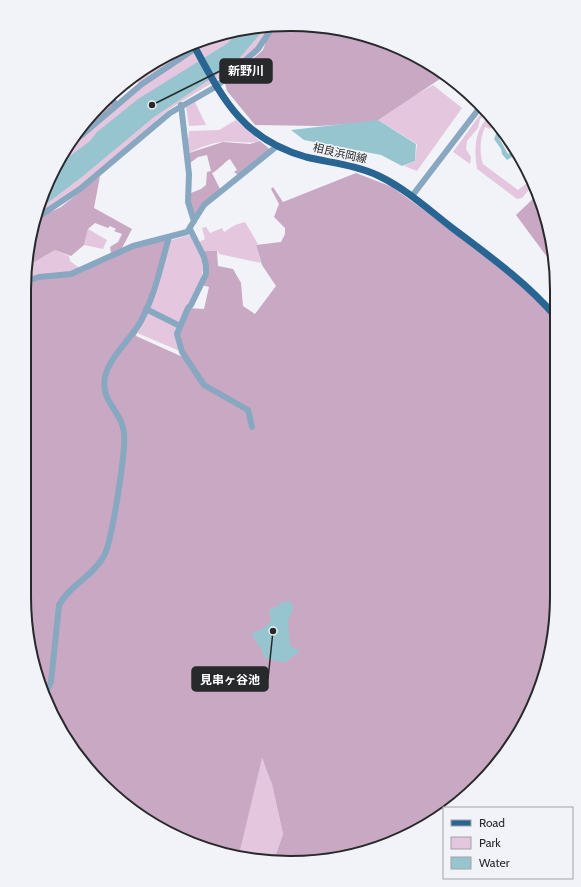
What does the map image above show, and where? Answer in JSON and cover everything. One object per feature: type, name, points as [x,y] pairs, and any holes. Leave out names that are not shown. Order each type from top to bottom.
[{"type":"main road","name":"相良浜岡線","points":[[196,49],[217,85],[240,118],[257,134],[276,147],[308,157],[367,171],[397,186],[412,196],[524,284],[550,311]]},
{"type":"street","points":[[43,214],[80,189],[140,136],[181,106],[217,85],[258,49],[269,32]]},
{"type":"street","points":[[87,130],[142,84],[190,52]]},
{"type":"street","points":[[113,101],[116,105]]},
{"type":"street","points":[[181,106],[189,174],[188,202],[194,221]]},
{"type":"street","points":[[412,196],[478,111]]},
{"type":"street","points":[[32,279],[39,277],[70,274],[133,246],[184,234],[190,229],[204,205],[276,147]]},
{"type":"street","points":[[190,229],[204,257],[206,274],[180,326],[178,343],[182,352],[204,385],[248,410],[251,416],[252,427]]},
{"type":"street","points":[[48,688],[52,682],[59,605],[64,595],[95,568],[104,556],[109,539],[124,441],[122,424],[106,397],[105,378],[108,369],[133,334],[146,309],[169,237]]},
{"type":"street","points":[[146,309],[180,326]]},
{"type":"green space","points":[[268,32],[259,47],[220,78],[168,110],[87,182],[43,213],[58,176],[75,146],[83,136],[149,80],[191,51],[223,40]]},
{"type":"green space","points":[[176,58],[177,60],[140,85],[138,81],[146,75]]},
{"type":"green space","points":[[433,85],[462,108],[417,171],[404,166],[415,161],[417,144],[375,118]]},
{"type":"green space","points":[[195,102],[206,125],[189,126],[186,107]]},
{"type":"green space","points":[[481,114],[483,116],[480,119],[478,128],[467,141],[466,149],[471,157],[470,164],[453,152]]},
{"type":"green space","points":[[486,119],[491,127],[490,129],[485,127],[482,136],[481,150],[483,164],[518,190],[526,183],[529,189],[522,198],[517,199],[477,169],[476,140]]},
{"type":"green space","points":[[236,120],[260,141],[251,143],[217,143],[204,146],[186,154],[189,131],[219,130]]},
{"type":"green space","points":[[245,222],[258,244],[256,245],[261,263],[219,254],[218,251],[204,251],[199,242],[205,239],[202,228],[206,227],[210,233],[222,228],[224,232],[235,225]]},
{"type":"green space","points":[[88,229],[107,240],[103,249],[84,245]]},
{"type":"green space","points":[[190,235],[205,262],[201,278],[188,308],[182,352],[137,333],[168,241]]},
{"type":"green space","points":[[55,250],[69,256],[70,261],[82,270],[32,280],[33,263]]},
{"type":"green space","points":[[261,757],[271,779],[283,834],[276,855],[240,851]]},
{"type":"shaded area","points":[[290,31],[324,33],[358,40],[390,51],[420,66],[440,79],[375,122],[319,126],[255,125],[227,91],[225,83],[263,50],[269,32]]},
{"type":"shaded area","points":[[111,103],[115,106],[90,126]]},
{"type":"shaded area","points":[[260,141],[271,150],[238,175],[234,172],[237,170],[230,159],[212,173],[220,189],[196,217],[191,210],[191,193],[206,185],[207,172],[211,171],[207,155],[198,157],[190,163],[186,154],[223,142],[250,144]]},
{"type":"shaded area","points":[[356,173],[392,187],[482,252],[541,300],[550,312],[550,596],[548,630],[541,664],[523,711],[506,741],[486,768],[462,792],[435,812],[390,836],[358,847],[324,854],[290,856],[276,855],[283,834],[272,784],[262,758],[240,851],[191,836],[161,821],[119,792],[95,768],[66,726],[45,680],[33,630],[31,596],[32,280],[75,273],[129,249],[162,239],[167,242],[136,336],[185,358],[177,334],[188,308],[204,309],[209,287],[202,285],[207,275],[204,251],[217,251],[218,266],[233,269],[241,283],[243,306],[255,314],[276,286],[262,265],[256,245],[281,242],[285,234],[285,228],[274,217],[279,204],[271,189],[273,187],[283,202]]},
{"type":"shaded area","points":[[100,176],[94,208],[132,229],[122,248],[111,253],[110,247],[118,242],[122,234],[114,231],[116,229],[110,226],[108,228],[95,223],[88,229],[84,245],[71,256],[55,250],[33,263],[36,240],[42,216],[61,207]]},
{"type":"shaded area","points":[[533,199],[541,223],[548,258],[516,215]]},
{"type":"water","points":[[261,33],[237,61],[154,117],[83,176],[46,204],[58,176],[68,157],[90,141],[97,132],[138,99],[228,43],[233,38]]},
{"type":"water","points":[[378,120],[416,144],[415,161],[402,166],[381,155],[304,140],[291,130]]},
{"type":"water","points":[[496,134],[508,154],[510,152],[512,156],[507,160],[494,139]]},
{"type":"water","points":[[289,601],[294,607],[288,621],[290,645],[300,652],[291,657],[285,663],[265,658],[251,634],[264,628],[271,620],[269,609],[280,605],[281,602]]},
{"type":"place","name":"新野川","points":[[152,105]]},
{"type":"place","name":"見串ヶ谷池","points":[[273,631]]}]
